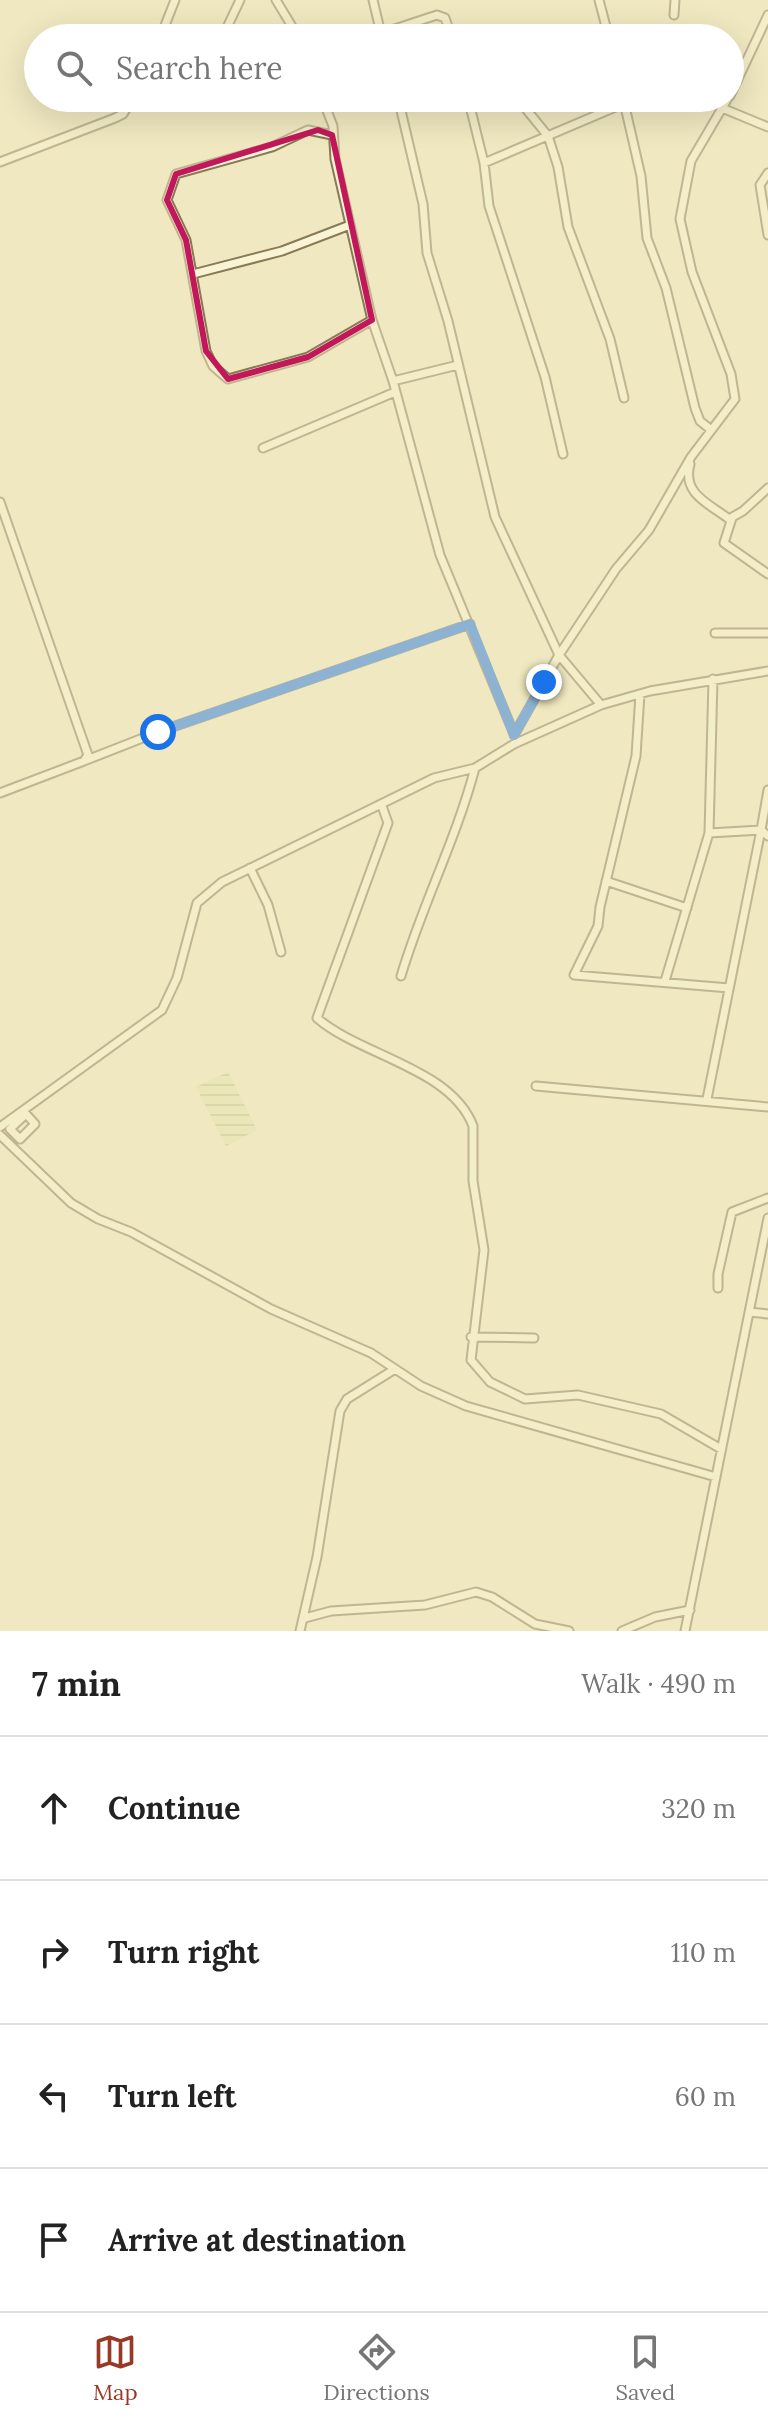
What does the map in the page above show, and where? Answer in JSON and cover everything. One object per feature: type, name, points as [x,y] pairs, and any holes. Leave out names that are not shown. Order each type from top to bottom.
[{"type":"street","points":[[166,24],[175,0]]},
{"type":"street","points":[[229,24],[240,0]]},
{"type":"street","points":[[276,0],[291,24]]},
{"type":"street","points":[[373,0],[378,24]]},
{"type":"street","points":[[599,0],[605,24]]},
{"type":"street","points":[[674,15],[675,0]]},
{"type":"street","points":[[412,24],[437,15],[445,18],[447,24]]},
{"type":"street","points":[[744,65],[768,15]]},
{"type":"street","points":[[0,162],[124,112]]},
{"type":"street","points":[[328,112],[372,320],[393,381],[440,555],[514,735],[514,744]]},
{"type":"street","points":[[401,112],[423,204],[427,253],[495,517],[559,655],[601,705]]},
{"type":"street","points":[[471,112],[484,163],[489,206],[545,377],[563,454]]},
{"type":"street","points":[[528,112],[548,136],[558,167],[568,227],[610,339],[624,398]]},
{"type":"street","points":[[484,163],[600,112]]},
{"type":"street","points":[[626,112],[641,176],[647,238],[666,288],[695,408],[700,421],[710,429]]},
{"type":"street","points":[[514,735],[559,655],[616,569],[649,530],[693,454],[731,406],[736,393],[692,272],[680,219],[691,161],[720,112]]},
{"type":"street","points":[[732,112],[768,127]]},
{"type":"street","points":[[332,135],[308,130],[272,147],[176,174],[167,200],[186,240],[206,351],[213,366],[228,379],[308,357],[372,320]]},
{"type":"street","points":[[768,173],[760,185],[768,235]]},
{"type":"street","points":[[193,274],[282,251],[350,225]]},
{"type":"street","points":[[393,381],[458,365]]},
{"type":"street","points":[[263,448],[395,392]]},
{"type":"street","points":[[693,454],[687,480],[690,489],[732,518]]},
{"type":"street","points":[[768,488],[732,518],[724,543],[768,574]]},
{"type":"street","points":[[0,502],[86,747],[88,755],[84,761]]},
{"type":"street","points":[[0,793],[158,732],[470,624]]},
{"type":"street","points":[[715,633],[768,633]]},
{"type":"street","points":[[0,1127],[162,1010],[177,978],[197,903],[222,882],[434,778],[475,768],[514,744],[601,705],[713,679],[768,671]]},
{"type":"street","points":[[665,981],[709,833],[713,679]]},
{"type":"street","points":[[640,694],[636,756],[598,926],[574,975],[729,988]]},
{"type":"street","points":[[401,976],[435,876],[451,847],[475,768]]},
{"type":"street","points":[[707,1099],[768,790]]},
{"type":"street","points":[[382,806],[388,823],[317,1018],[450,1092],[469,1115],[473,1126],[474,1198],[484,1250],[471,1337],[471,1360],[490,1382],[525,1399],[578,1395],[661,1414],[721,1449]]},
{"type":"street","points":[[709,833],[761,830],[768,836]]},
{"type":"street","points":[[250,868],[268,905],[281,952]]},
{"type":"street","points":[[606,881],[687,908]]},
{"type":"street","points":[[536,1086],[707,1099],[768,1107]]},
{"type":"street","points":[[0,1135],[71,1203],[98,1219],[131,1232],[279,1314],[371,1353],[421,1386],[466,1406],[716,1477]]},
{"type":"street","points":[[718,1288],[718,1274],[732,1212],[768,1198]]},
{"type":"street","points":[[685,1631],[768,1218]]},
{"type":"street","points":[[749,1312],[768,1314]]},
{"type":"street","points":[[471,1337],[534,1338]]},
{"type":"street","points":[[300,1631],[305,1618],[340,1411],[347,1399],[395,1369]]},
{"type":"street","points":[[305,1618],[331,1611],[425,1605],[476,1592],[492,1597],[535,1624],[569,1631]]},
{"type":"street","points":[[622,1631],[655,1617],[690,1610]]},
{"type":"highlighted area","points":[[318,130],[332,135],[372,320],[308,357],[228,379],[206,351],[186,240],[167,200],[176,174]]},
{"type":"green space","points":[[228,1072],[257,1130],[226,1146],[196,1087]]},
{"type":"route","points":[[158,732],[470,624],[514,735],[544,682]]}]
